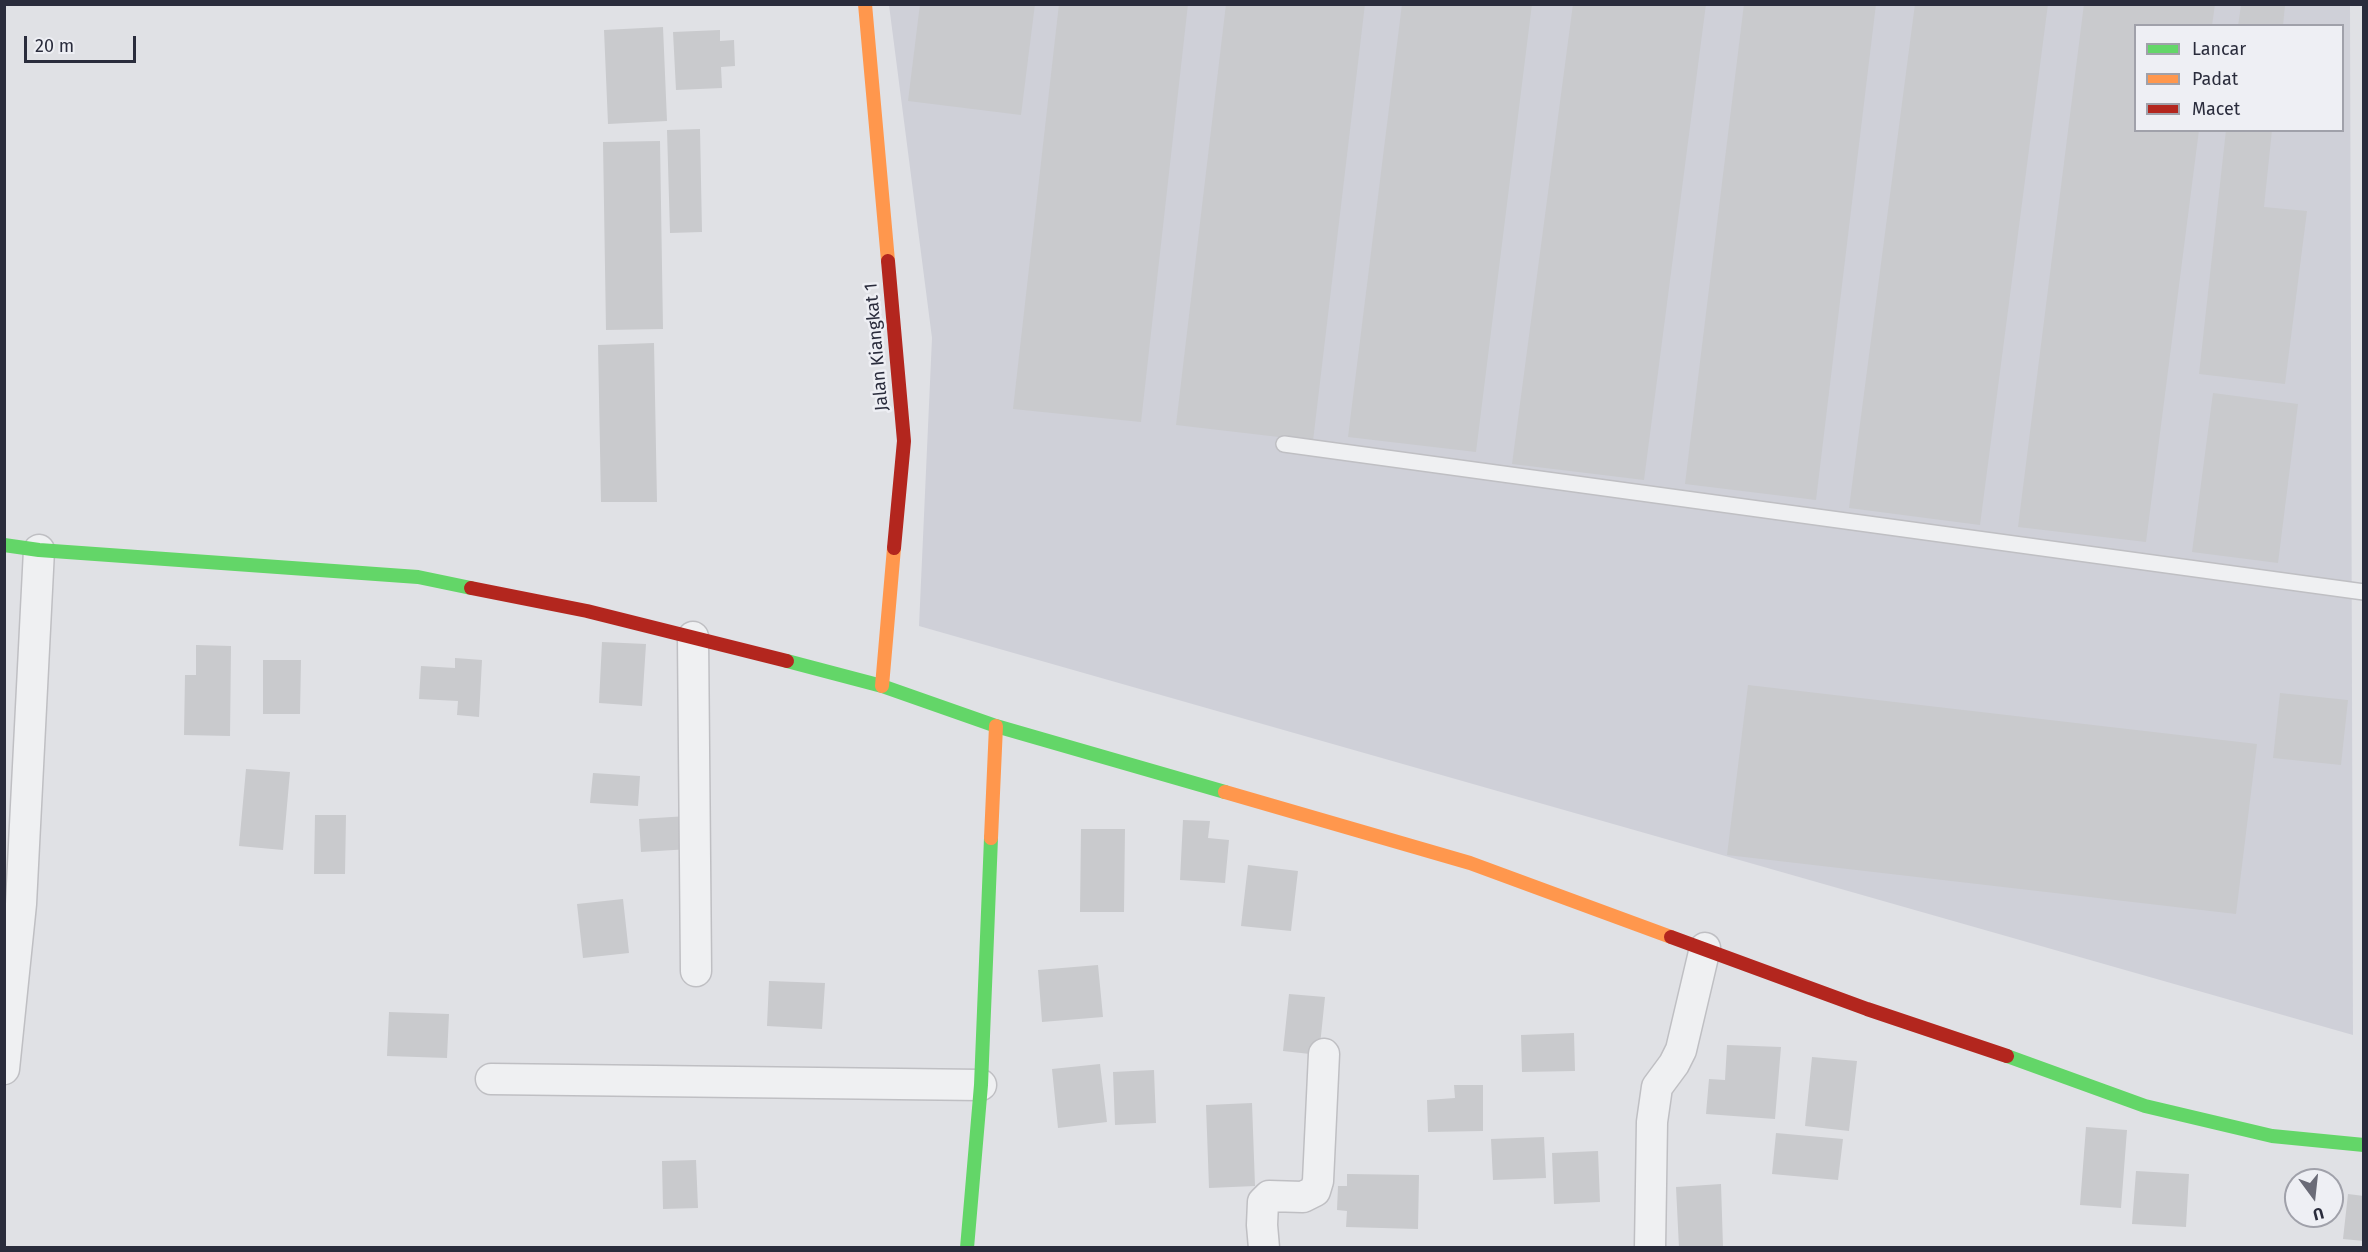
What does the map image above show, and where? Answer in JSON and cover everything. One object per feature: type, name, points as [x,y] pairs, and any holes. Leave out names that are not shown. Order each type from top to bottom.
[{"type":"street","name":"Jalan Kiangkat 1","points":[[865,4],[904,441],[882,686]]},
{"type":"street","points":[[4,545],[39,550],[418,577],[587,611],[693,637],[882,686],[996,726],[1470,863],[1867,1009],[2031,1064],[2145,1106],[2272,1137],[2364,1145]]},
{"type":"street","points":[[4,1069],[21,904],[39,550]]},
{"type":"street","points":[[693,637],[696,971]]},
{"type":"street","points":[[967,1248],[981,1085],[996,726]]},
{"type":"street","points":[[1650,1248],[1652,1122],[1657,1087],[1681,1050],[1705,948]]},
{"type":"street","points":[[1264,1248],[1263,1202],[1269,1196],[1303,1197],[1315,1191],[1318,1181],[1324,1054]]},
{"type":"street","points":[[491,1079],[981,1085]]},
{"type":"lane","points":[[1284,444],[2364,592]]},
{"type":"shaded area","points":[[889,5],[2350,5],[2353,1035],[919,626],[932,338]]},
{"type":"building","points":[[920,4],[1035,4],[1021,115],[908,101]]},
{"type":"building","points":[[1059,4],[1188,4],[1141,422],[1013,409]]},
{"type":"building","points":[[1226,4],[1365,4],[1313,441],[1176,425]]},
{"type":"building","points":[[1402,4],[1532,4],[1476,452],[1348,437]]},
{"type":"building","points":[[1573,4],[1706,4],[1644,480],[1512,464]]},
{"type":"building","points":[[1744,4],[1876,4],[1816,500],[1685,484]]},
{"type":"building","points":[[1915,4],[2048,4],[1980,525],[1849,508]]},
{"type":"building","points":[[2084,4],[2215,4],[2212,24],[2134,24],[2134,132],[2199,132],[2146,542],[2018,527]]},
{"type":"building","points":[[2241,5],[2285,5],[2283,24],[2238,24]]},
{"type":"building","points":[[663,27],[667,121],[608,124],[604,30]]},
{"type":"building","points":[[720,30],[720,41],[734,40],[735,66],[721,67],[722,88],[676,90],[673,32]]},
{"type":"building","points":[[700,129],[702,232],[670,233],[667,130]]},
{"type":"building","points":[[2226,132],[2272,132],[2264,207],[2307,211],[2285,384],[2199,374]]},
{"type":"building","points":[[660,141],[663,329],[606,330],[603,142]]},
{"type":"building","points":[[654,343],[657,502],[601,502],[598,345]]},
{"type":"building","points":[[2213,393],[2298,404],[2278,563],[2192,552]]},
{"type":"building","points":[[602,642],[646,644],[642,706],[599,703]]},
{"type":"building","points":[[196,645],[231,646],[230,736],[184,735],[185,675],[196,675]]},
{"type":"building","points":[[455,658],[482,660],[479,717],[457,715],[458,701],[419,699],[421,666],[455,668]]},
{"type":"building","points":[[263,660],[301,660],[300,714],[263,714]]},
{"type":"building","points":[[1748,685],[2257,744],[2236,914],[1727,855]]},
{"type":"building","points":[[2280,693],[2348,700],[2341,765],[2273,758]]},
{"type":"building","points":[[246,769],[290,772],[283,850],[239,846]]},
{"type":"building","points":[[593,773],[640,776],[638,806],[590,803]]},
{"type":"building","points":[[315,815],[346,815],[345,874],[314,874]]},
{"type":"building","points":[[688,816],[690,849],[641,852],[639,819]]},
{"type":"building","points":[[1183,820],[1210,821],[1208,838],[1229,840],[1225,883],[1180,880]]},
{"type":"building","points":[[1081,829],[1125,829],[1124,912],[1080,912]]},
{"type":"building","points":[[1248,865],[1298,871],[1291,931],[1241,926]]},
{"type":"building","points":[[623,899],[629,953],[583,958],[577,904]]},
{"type":"building","points":[[1098,965],[1103,1017],[1042,1022],[1038,970]]},
{"type":"building","points":[[769,981],[825,983],[822,1029],[767,1026]]},
{"type":"building","points":[[1289,994],[1325,997],[1319,1055],[1283,1051]]},
{"type":"building","points":[[389,1012],[449,1014],[447,1058],[387,1056]]},
{"type":"building","points":[[1574,1033],[1575,1071],[1522,1072],[1521,1035]]},
{"type":"building","points":[[1727,1045],[1781,1047],[1775,1119],[1706,1114],[1709,1079],[1725,1080]]},
{"type":"building","points":[[1812,1057],[1857,1061],[1849,1131],[1805,1126]]},
{"type":"building","points":[[1100,1064],[1107,1122],[1058,1128],[1052,1069]]},
{"type":"building","points":[[1154,1070],[1156,1123],[1115,1125],[1113,1072]]},
{"type":"building","points":[[1454,1085],[1483,1085],[1483,1131],[1428,1132],[1427,1100],[1455,1098]]},
{"type":"building","points":[[1252,1103],[1255,1186],[1209,1188],[1206,1105]]},
{"type":"building","points":[[2086,1127],[2127,1130],[2121,1208],[2080,1205]]},
{"type":"building","points":[[1776,1133],[1843,1139],[1838,1180],[1772,1174]]},
{"type":"building","points":[[1544,1137],[1546,1178],[1493,1180],[1491,1139]]},
{"type":"building","points":[[1598,1151],[1600,1202],[1554,1204],[1552,1153]]},
{"type":"building","points":[[696,1160],[698,1208],[663,1209],[662,1161]]},
{"type":"building","points":[[2136,1171],[2189,1174],[2186,1227],[2132,1224]]},
{"type":"building","points":[[1347,1174],[1419,1175],[1418,1229],[1346,1227],[1347,1211],[1337,1210],[1338,1186],[1347,1186]]},
{"type":"building","points":[[1721,1184],[1723,1247],[1679,1248],[1676,1187]]},
{"type":"building","points":[[2348,1194],[2364,1196],[2364,1241],[2343,1239]]},
{"type":"traffic: fast","points":[[4,545],[39,550],[418,577],[471,588]]},
{"type":"traffic: fast","points":[[787,661],[882,686],[996,726],[1225,792]]},
{"type":"traffic: fast","points":[[967,1248],[981,1085],[991,838]]},
{"type":"traffic: fast","points":[[2007,1056],[2145,1106],[2272,1136],[2364,1145]]},
{"type":"traffic: slow","points":[[865,4],[888,261]]},
{"type":"traffic: slow","points":[[882,686],[894,548]]},
{"type":"traffic: slow","points":[[991,838],[996,726]]},
{"type":"traffic: slow","points":[[1225,792],[1470,863],[1671,937]]},
{"type":"traffic: jam","points":[[888,261],[904,441],[894,548]]},
{"type":"traffic: jam","points":[[471,588],[587,611],[787,661]]},
{"type":"traffic: jam","points":[[1671,937],[1867,1009],[2007,1056]]}]
